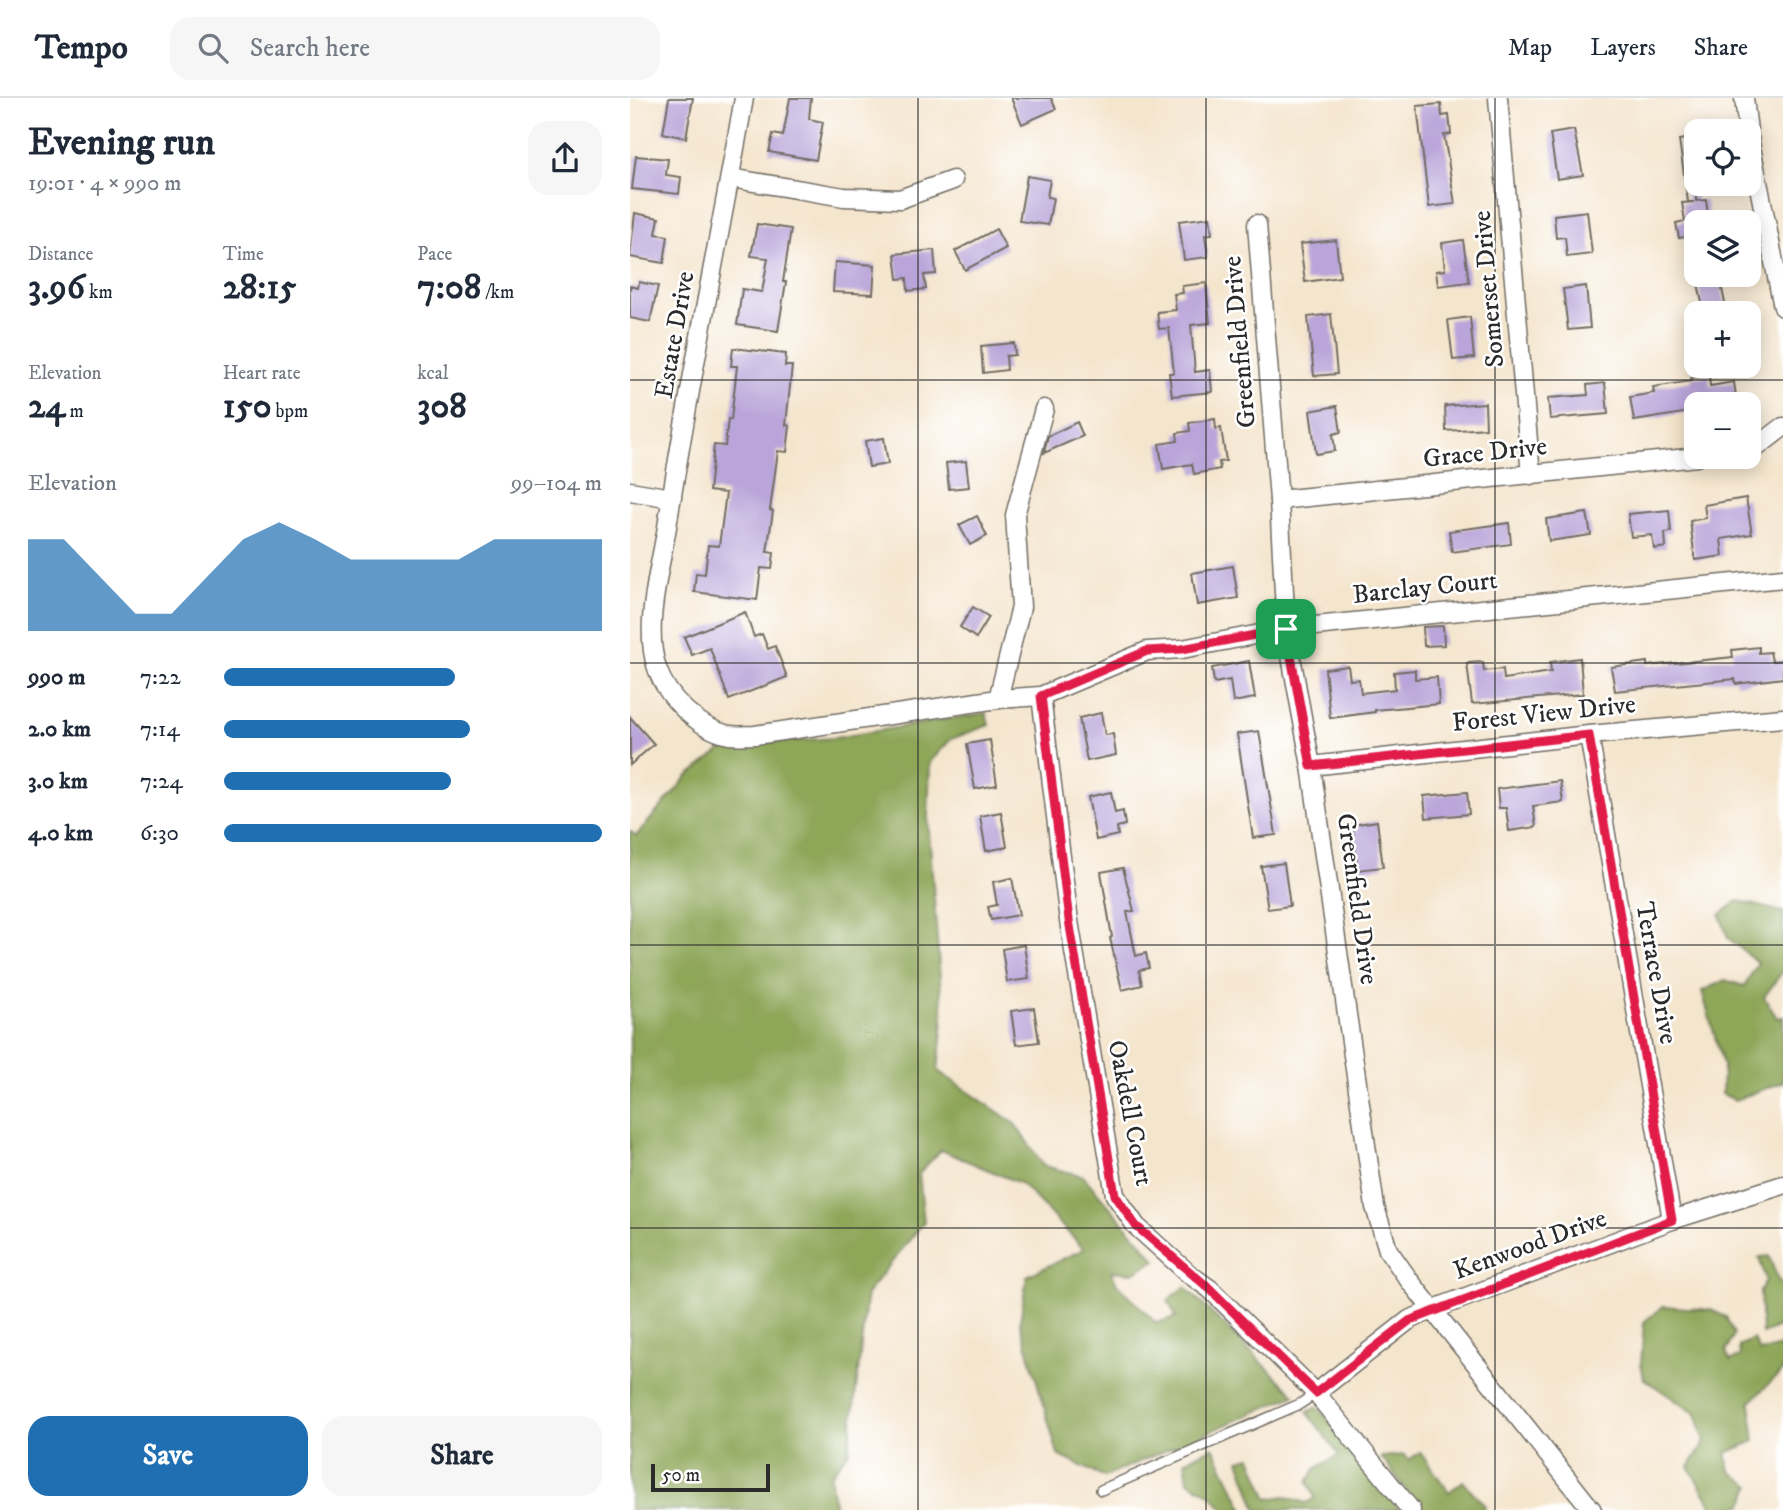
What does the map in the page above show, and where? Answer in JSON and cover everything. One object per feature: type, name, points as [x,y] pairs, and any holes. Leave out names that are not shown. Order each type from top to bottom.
[{"type":"street","name":"Estate Drive","points":[[744,98],[671,498],[651,639],[657,669],[671,693],[687,711],[706,726],[728,735],[755,735],[998,699],[1041,696]]},
{"type":"street","name":"Somerset Drive","points":[[1498,98],[1531,475]]},
{"type":"street","points":[[1744,98],[1746,119]]},
{"type":"street","points":[[730,178],[844,197],[900,199],[953,180]]},
{"type":"street","points":[[1761,196],[1783,307]]},
{"type":"street","name":"Greenfield Drive","points":[[1257,224],[1279,500],[1286,629],[1311,766],[1375,1207],[1388,1250],[1409,1280],[1592,1510]]},
{"type":"street","points":[[998,699],[1021,607],[1015,515],[1044,410]]},
{"type":"street","points":[[1761,444],[1783,427]]},
{"type":"street","name":"Grace Drive","points":[[1279,500],[1684,458]]},
{"type":"street","points":[[630,491],[671,498]]},
{"type":"street","name":"Barclay Court","points":[[1041,696],[1147,651],[1182,649],[1286,629],[1783,578]]},
{"type":"street","name":"Oakdell Court","points":[[1041,696],[1069,920],[1115,1195],[1136,1226],[1210,1289],[1316,1393],[1411,1510]]},
{"type":"street","name":"Forest View Drive","points":[[1311,766],[1589,735],[1783,718]]},
{"type":"street","name":"Terrace Drive","points":[[1589,735],[1672,1220]]},
{"type":"street","name":"Kenwood Drive","points":[[1316,1393],[1409,1321],[1434,1309],[1672,1220],[1783,1185]]},
{"type":"lane","points":[[1101,1490],[1300,1404],[1316,1393]]},
{"type":"green space","points":[[986,713],[989,725],[951,739],[930,762],[928,817],[943,1020],[938,1071],[1014,1123],[1044,1166],[1083,1176],[1156,1260],[1133,1273],[1111,1271],[1117,1284],[1156,1323],[1176,1317],[1168,1300],[1185,1287],[1295,1395],[1104,1477],[1058,1455],[1020,1322],[1027,1276],[1084,1249],[1022,1184],[941,1150],[919,1173],[924,1222],[867,1293],[849,1452],[830,1475],[835,1510],[630,1510],[630,831],[636,836],[688,776],[728,745],[834,738]]},
{"type":"green space","points":[[1738,901],[1783,912],[1783,971],[1764,997],[1777,1018],[1783,1017],[1783,1082],[1735,1100],[1722,1094],[1723,1065],[1702,991],[1725,980],[1744,986],[1758,963],[1728,938],[1720,915]]},
{"type":"green space","points":[[1769,1256],[1778,1280],[1783,1285],[1783,1325],[1762,1334],[1760,1291],[1766,1280],[1759,1257]]},
{"type":"green space","points":[[1663,1306],[1711,1310],[1726,1317],[1734,1334],[1726,1352],[1730,1361],[1740,1356],[1739,1346],[1753,1339],[1760,1352],[1780,1346],[1783,1351],[1783,1370],[1750,1402],[1755,1441],[1726,1453],[1730,1471],[1751,1486],[1743,1505],[1714,1510],[1689,1467],[1705,1442],[1696,1414],[1644,1379],[1641,1363],[1644,1322]]},
{"type":"green space","points":[[1318,1407],[1400,1510],[1257,1510],[1239,1460],[1251,1457],[1268,1499],[1285,1496],[1306,1503],[1315,1498],[1308,1482],[1315,1469],[1339,1455],[1307,1412]]},
{"type":"green space","points":[[1213,1447],[1244,1510],[1224,1510],[1211,1495],[1188,1481],[1185,1461]]},
{"type":"green space","points":[[1420,1452],[1449,1492],[1463,1481],[1485,1506],[1484,1510],[1422,1510],[1381,1457],[1404,1455],[1409,1460]]},
{"type":"building","points":[[669,98],[693,98],[686,138],[663,133]]},
{"type":"building","points":[[790,98],[811,98],[809,119],[823,122],[816,160],[769,152],[773,134],[783,136]]},
{"type":"building","points":[[1011,98],[1051,98],[1056,109],[1022,124]]},
{"type":"building","points":[[1441,104],[1442,116],[1449,115],[1451,134],[1444,135],[1455,204],[1429,207],[1417,106]]},
{"type":"building","points":[[1574,130],[1583,175],[1557,179],[1550,134]]},
{"type":"building","points":[[1684,139],[1684,174],[1679,140]]},
{"type":"building","points":[[636,156],[668,159],[666,175],[681,177],[679,194],[632,189]]},
{"type":"building","points":[[1027,176],[1050,180],[1047,197],[1053,198],[1048,225],[1019,221]]},
{"type":"building","points":[[1687,196],[1696,196],[1696,201],[1706,200],[1707,210],[1684,210],[1684,215],[1682,203],[1694,202],[1688,202]]},
{"type":"building","points":[[1587,211],[1592,254],[1567,257],[1565,237],[1556,238],[1554,215]]},
{"type":"building","points":[[635,213],[659,218],[656,234],[668,236],[664,263],[630,257]]},
{"type":"building","points":[[1210,217],[1212,234],[1205,235],[1208,257],[1184,260],[1179,221]]},
{"type":"building","points":[[1684,221],[1684,237],[1679,238],[1676,223]]},
{"type":"building","points":[[757,224],[791,229],[778,331],[737,325],[742,289],[762,292],[768,258],[751,256]]},
{"type":"building","points":[[996,229],[1006,248],[965,270],[955,251]]},
{"type":"building","points":[[1336,240],[1340,277],[1305,282],[1300,244]]},
{"type":"building","points":[[1463,240],[1469,282],[1438,286],[1436,271],[1445,270],[1442,243]]},
{"type":"building","points":[[934,250],[936,274],[924,275],[926,289],[908,291],[907,278],[898,279],[895,254]]},
{"type":"building","points":[[835,262],[875,265],[873,294],[833,292]]},
{"type":"building","points":[[639,282],[658,286],[650,322],[630,318],[630,286],[638,288]]},
{"type":"building","points":[[1206,283],[1210,323],[1191,325],[1195,372],[1210,370],[1212,392],[1172,396],[1169,373],[1174,373],[1169,328],[1159,329],[1157,312],[1176,310],[1174,294],[1183,293],[1182,286]]},
{"type":"building","points":[[1586,286],[1590,328],[1568,330],[1563,289]]},
{"type":"building","points":[[1699,287],[1722,287],[1725,301],[1702,301]]},
{"type":"building","points":[[1331,314],[1337,374],[1314,376],[1308,317]]},
{"type":"building","points":[[1470,317],[1474,358],[1453,360],[1448,320]]},
{"type":"building","points":[[1014,343],[1015,355],[1006,356],[1007,370],[983,373],[981,346]]},
{"type":"building","points":[[733,348],[786,354],[785,366],[792,366],[786,425],[790,426],[787,452],[778,451],[770,510],[773,511],[767,552],[774,553],[772,569],[761,568],[757,600],[694,592],[696,573],[705,574],[708,545],[719,546],[726,493],[709,491],[714,445],[725,446],[728,419],[731,420],[737,366],[731,366]]},
{"type":"building","points":[[1691,378],[1709,378],[1710,386],[1734,382],[1735,392],[1684,392],[1684,413],[1634,421],[1630,397],[1654,393],[1653,387],[1692,381]]},
{"type":"building","points":[[1605,383],[1608,414],[1550,419],[1548,398],[1588,395],[1587,385]]},
{"type":"building","points":[[1485,403],[1486,428],[1446,431],[1445,406]]},
{"type":"building","points":[[1337,406],[1341,432],[1333,434],[1335,451],[1316,454],[1310,411]]},
{"type":"building","points":[[1215,419],[1216,429],[1221,428],[1226,461],[1219,462],[1220,469],[1194,474],[1192,464],[1163,469],[1159,444],[1178,441],[1177,433],[1190,431],[1189,423]]},
{"type":"building","points":[[1077,422],[1083,436],[1044,453],[1048,436]]},
{"type":"building","points":[[884,438],[888,464],[869,467],[865,441]]},
{"type":"building","points":[[966,461],[969,487],[949,489],[946,463]]},
{"type":"building","points":[[1746,498],[1752,534],[1721,539],[1723,556],[1695,560],[1690,521],[1706,518],[1704,505]]},
{"type":"building","points":[[1669,510],[1671,532],[1665,533],[1666,547],[1654,549],[1652,535],[1631,537],[1628,514]]},
{"type":"building","points":[[1587,513],[1591,535],[1549,541],[1546,519]]},
{"type":"building","points":[[977,516],[987,536],[970,545],[959,525]]},
{"type":"building","points":[[1509,523],[1511,544],[1452,552],[1449,531]]},
{"type":"building","points":[[1233,566],[1238,598],[1197,605],[1192,573]]},
{"type":"building","points":[[973,607],[989,617],[976,638],[960,627]]},
{"type":"building","points":[[745,612],[754,637],[762,634],[768,649],[775,646],[787,677],[729,700],[710,648],[692,655],[684,637]]},
{"type":"building","points":[[1443,626],[1444,645],[1424,646],[1423,627]]},
{"type":"building","points":[[1759,647],[1759,653],[1770,652],[1772,661],[1783,660],[1783,678],[1736,684],[1735,679],[1615,691],[1611,667],[1733,657],[1732,650]]},
{"type":"building","points":[[1580,658],[1583,694],[1472,704],[1467,663],[1483,662],[1484,671],[1503,669],[1504,679],[1551,672],[1550,662]]},
{"type":"building","points":[[1249,661],[1255,698],[1233,702],[1230,680],[1214,683],[1212,668]]},
{"type":"building","points":[[1348,666],[1350,680],[1359,679],[1361,693],[1395,689],[1394,672],[1415,670],[1415,679],[1437,677],[1439,704],[1375,710],[1330,718],[1325,669]]},
{"type":"building","points":[[1101,713],[1105,735],[1113,734],[1116,755],[1087,761],[1079,718]]},
{"type":"building","points":[[630,717],[654,744],[630,765]]},
{"type":"building","points":[[1259,731],[1276,835],[1253,838],[1237,734]]},
{"type":"building","points":[[990,740],[997,785],[975,789],[967,744]]},
{"type":"building","points":[[1560,781],[1563,802],[1533,806],[1536,827],[1509,831],[1506,808],[1499,808],[1497,789]]},
{"type":"building","points":[[1111,792],[1115,813],[1123,811],[1125,825],[1117,827],[1118,835],[1096,840],[1088,797]]},
{"type":"building","points":[[1467,792],[1469,814],[1426,818],[1424,796]]},
{"type":"building","points":[[1001,812],[1007,847],[986,851],[980,816]]},
{"type":"building","points":[[1377,821],[1383,867],[1358,870],[1352,825]]},
{"type":"building","points":[[1284,863],[1290,906],[1268,909],[1261,866]]},
{"type":"building","points":[[1123,868],[1134,911],[1127,912],[1136,956],[1146,953],[1149,968],[1139,970],[1142,985],[1122,990],[1110,938],[1112,937],[1101,872]]},
{"type":"building","points":[[1012,878],[1019,915],[991,920],[988,907],[997,905],[993,882]]},
{"type":"building","points":[[1024,945],[1029,979],[1007,982],[1002,949]]},
{"type":"building","points":[[1034,1008],[1039,1042],[1016,1045],[1011,1011]]},
{"type":"route","points":[[1286,629],[1311,766],[1589,735],[1672,1220],[1434,1309],[1409,1321],[1316,1393],[1210,1289],[1136,1226],[1115,1195],[1069,920],[1041,696],[1147,651],[1182,649],[1286,629]]}]
